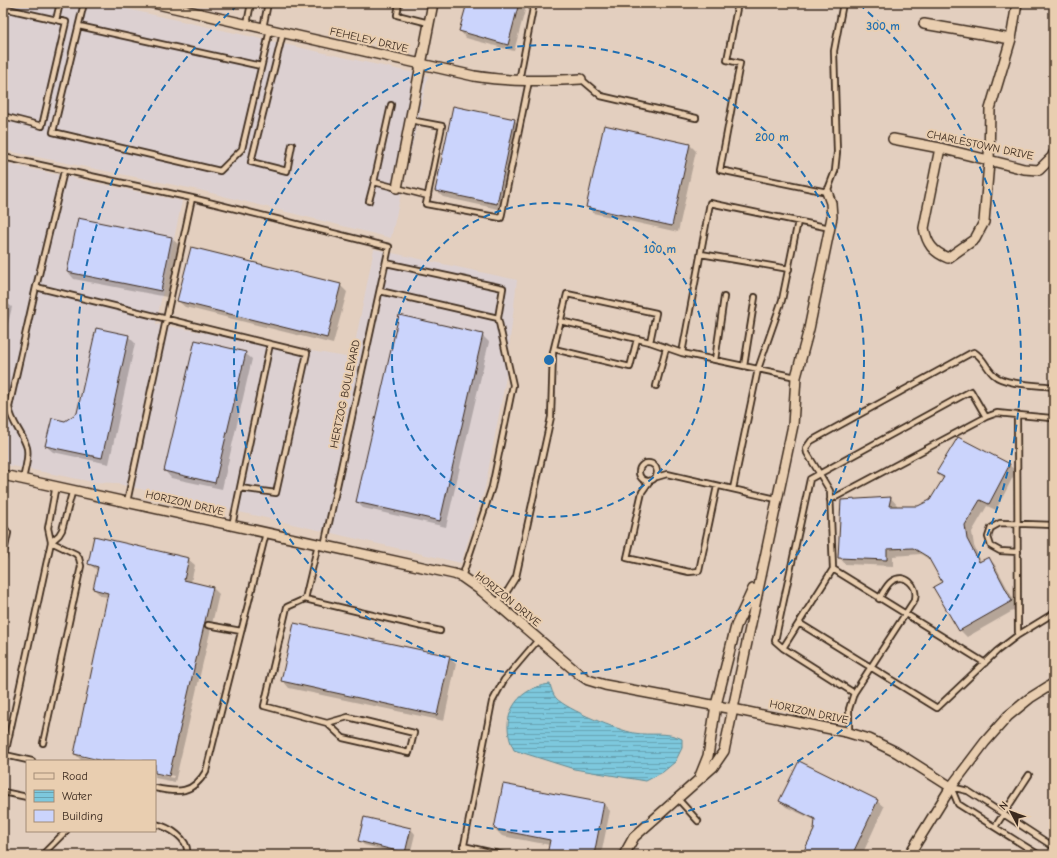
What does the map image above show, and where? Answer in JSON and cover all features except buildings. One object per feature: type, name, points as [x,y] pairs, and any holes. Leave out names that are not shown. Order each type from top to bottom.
[{"type":"street","name":"FEHELEY DRIVE","points":[[153,3],[474,76],[519,81],[581,79]]},
{"type":"street","points":[[397,188],[433,3]]},
{"type":"street","points":[[940,148],[924,228],[926,241],[938,254],[948,258],[975,239],[984,222],[989,162],[990,109],[1011,39],[1017,3]]},
{"type":"street","points":[[924,24],[1011,39]]},
{"type":"street","name":"CHARLESTOWN DRIVE","points":[[893,139],[940,148],[989,162],[1024,169],[1039,170],[1054,153]]},
{"type":"street","points":[[624,855],[634,837],[713,767],[724,751],[760,574],[793,425],[796,377],[809,329],[830,228],[832,210],[827,192]]},
{"type":"street","name":"HORIZON DRIVE","points":[[3,475],[56,485],[232,526],[443,571],[462,577],[496,603],[579,674],[598,683],[733,708],[849,733],[869,739],[896,752],[950,787]]},
{"type":"street","points":[[698,779],[708,756],[716,706],[736,626],[760,574]]},
{"type":"street","points":[[908,855],[950,787],[985,742],[1008,716],[1030,698],[1054,683]]},
{"type":"lane","points":[[56,20],[60,3]]},
{"type":"lane","points":[[84,3],[53,132],[220,171],[242,149],[261,66],[268,3]]},
{"type":"lane","points":[[247,24],[251,3]]},
{"type":"lane","points":[[399,3],[397,15],[429,23]]},
{"type":"lane","points":[[519,81],[534,3]]},
{"type":"lane","points":[[738,3],[727,60],[740,63],[720,170],[827,192],[835,172],[837,152],[834,51],[843,3]]},
{"type":"lane","points":[[3,8],[66,22],[42,126],[3,116]]},
{"type":"lane","points":[[79,26],[261,66]]},
{"type":"lane","points":[[283,33],[251,162],[287,171],[292,145]]},
{"type":"lane","points":[[581,79],[601,96],[696,118]]},
{"type":"lane","points":[[410,120],[442,126],[426,204],[501,218],[529,81]]},
{"type":"lane","points":[[369,201],[391,104]]},
{"type":"lane","points":[[3,157],[192,198],[127,502]]},
{"type":"lane","points":[[23,479],[27,458],[26,447],[12,420],[9,407],[64,170]]},
{"type":"lane","points":[[374,182],[428,196]]},
{"type":"lane","name":"HERTZOG BOULEVARD","points":[[192,198],[389,247],[321,545],[305,599]]},
{"type":"lane","points":[[682,353],[710,203],[830,228]]},
{"type":"lane","points":[[733,489],[758,369],[782,300],[798,221]]},
{"type":"lane","points":[[701,254],[789,269]]},
{"type":"lane","points":[[386,263],[503,288],[498,318],[513,385],[492,487],[462,577]]},
{"type":"lane","points":[[36,287],[306,353],[276,493],[240,488]]},
{"type":"lane","points":[[380,290],[498,318]]},
{"type":"lane","points":[[496,603],[508,590],[516,577],[551,417],[554,348],[567,294],[656,312],[650,342]]},
{"type":"lane","points":[[715,360],[724,297]]},
{"type":"lane","points":[[744,366],[755,297]]},
{"type":"lane","points":[[560,321],[650,342],[682,353],[796,377]]},
{"type":"lane","points":[[554,348],[630,367],[637,340]]},
{"type":"lane","points":[[232,526],[270,344]]},
{"type":"lane","points":[[656,386],[666,348]]},
{"type":"lane","points":[[783,648],[833,569],[830,490],[807,453],[806,448],[811,441],[974,352],[981,357],[987,368],[999,379],[1054,387]]},
{"type":"lane","points":[[854,693],[783,648],[775,641],[810,479],[970,391],[986,417]]},
{"type":"lane","points":[[830,500],[986,417],[997,413],[1051,418]]},
{"type":"lane","points":[[1017,415],[1018,635]]},
{"type":"lane","points":[[649,482],[643,480],[639,475],[640,469],[644,464],[648,463],[654,465],[658,471],[657,477]]},
{"type":"lane","points":[[717,486],[699,571],[689,572],[627,558],[642,492],[649,482],[657,477],[667,474],[776,499]]},
{"type":"lane","points":[[3,764],[51,542],[48,528],[56,485]]},
{"type":"lane","points":[[51,542],[62,530],[73,489]]},
{"type":"lane","points":[[1018,552],[995,549],[989,542],[988,537],[991,528],[1000,523],[1054,526]]},
{"type":"lane","points":[[3,526],[8,532],[3,557]]},
{"type":"lane","points":[[156,788],[169,791],[185,790],[199,781],[206,771],[266,533]]},
{"type":"lane","points":[[43,743],[81,566],[79,558],[76,554],[51,542]]},
{"type":"lane","points":[[833,569],[985,663]]},
{"type":"lane","points":[[849,733],[849,709],[854,693],[905,614],[916,594],[915,589],[909,581],[900,578],[890,582],[879,598]]},
{"type":"lane","points":[[327,723],[348,717],[414,733],[409,753],[343,738],[327,723],[264,706],[287,607],[305,599],[440,631]]},
{"type":"lane","points":[[799,623],[937,708],[985,663],[1018,635],[1054,613]]},
{"type":"lane","points":[[208,625],[242,631]]},
{"type":"lane","points":[[462,855],[492,702],[504,680],[538,640]]},
{"type":"lane","points":[[5,755],[28,760]]},
{"type":"lane","points":[[995,827],[1029,775]]},
{"type":"lane","points":[[950,787],[968,791],[1054,846]]},
{"type":"lane","points":[[950,787],[958,804],[1039,855]]},
{"type":"lane","points":[[3,792],[26,797]]},
{"type":"lane","points":[[677,798],[698,821]]},
{"type":"lane","points":[[156,824],[168,829],[184,842],[187,848],[186,855]]},
{"type":"lane","points":[[42,855],[65,832]]},
{"type":"lane","points":[[464,846],[492,854],[503,855]]},
{"type":"lane","points":[[3,851],[7,855]]},
{"type":"shaded area","points":[[3,3],[100,3],[428,76],[391,238],[199,190],[3,150]]},
{"type":"shaded area","points":[[3,163],[182,201],[156,324],[352,358],[374,249],[517,280],[505,383],[485,488],[461,563],[114,483],[93,482],[3,464]]},
{"type":"water","points":[[550,684],[555,697],[562,703],[593,719],[634,733],[665,734],[682,739],[682,748],[675,762],[663,772],[646,781],[574,769],[514,750],[508,727],[509,717],[513,707],[519,698],[527,692]]}]
